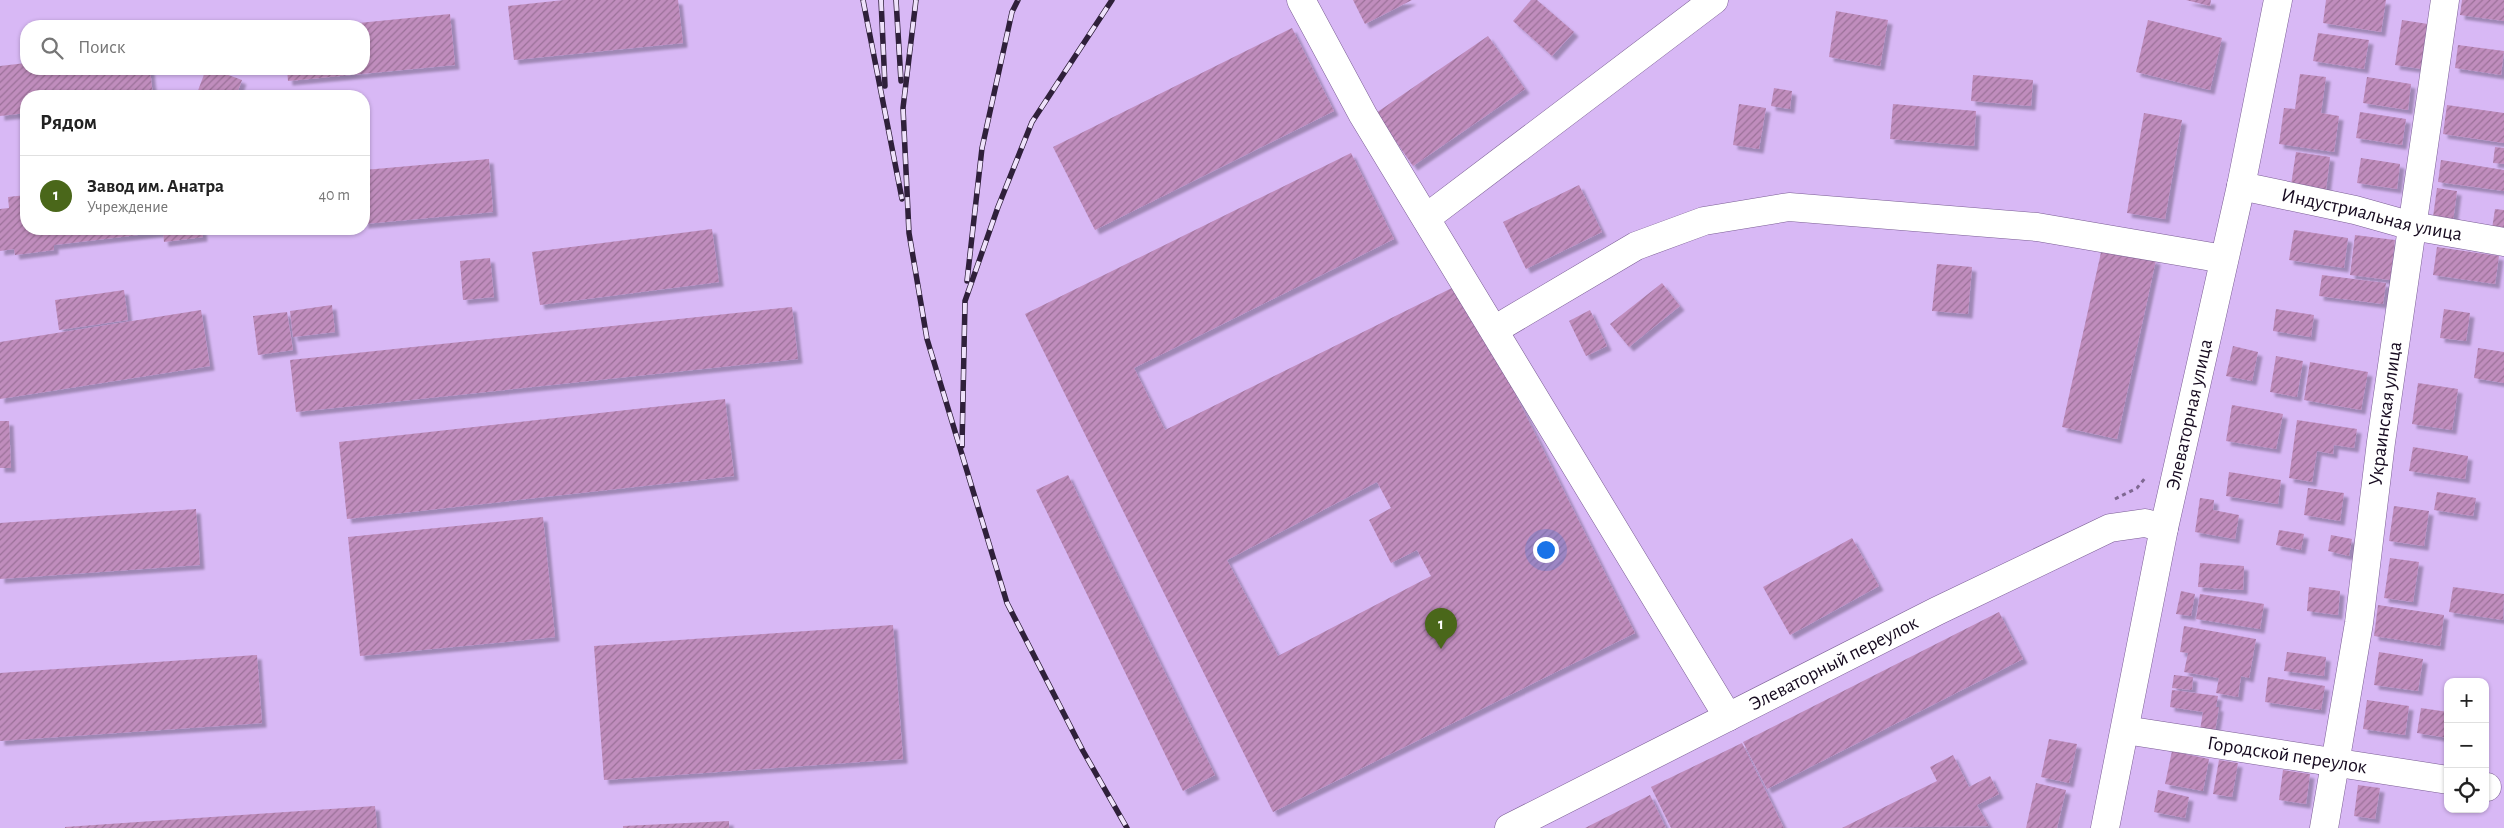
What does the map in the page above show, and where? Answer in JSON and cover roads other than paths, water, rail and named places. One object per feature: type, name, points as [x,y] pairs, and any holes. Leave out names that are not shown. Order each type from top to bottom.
[{"type":"main road","points":[[1301,0],[1363,115],[1728,717]]},
{"type":"main road","points":[[1426,218],[1714,0]]},
{"type":"main road","name":"Элеваторная улица","points":[[2105,828],[2164,528],[2240,186],[2278,0]]},
{"type":"main road","name":"Украинская улица","points":[[2324,828],[2359,623],[2381,442],[2445,0]]},
{"type":"main road","name":"Индустриальная улица","points":[[2240,186],[2355,210],[2412,226],[2504,242]]},
{"type":"main road","points":[[1494,330],[1636,246],[1704,221],[1789,207],[2037,227],[2224,259]]},
{"type":"main road","name":"Элеваторный переулок","points":[[1509,828],[1937,611],[2110,528],[2145,523],[2164,528]]},
{"type":"main road","name":"Городской переулок","points":[[2125,730],[2444,779]]},
{"type":"railway","points":[[863,0],[902,199]]},
{"type":"railway","points":[[881,0],[885,86]]},
{"type":"railway","points":[[896,0],[901,81]]},
{"type":"railway","points":[[916,0],[903,108],[909,233],[927,339],[1007,603],[1083,751],[1127,828]]},
{"type":"railway","points":[[967,281],[982,148],[1012,12],[1018,0]]},
{"type":"railway","points":[[962,446],[965,301],[998,207],[1032,122],[1112,0]]},
{"type":"place","name":"Завод им. Анатра","points":[[1441,649]]}]
